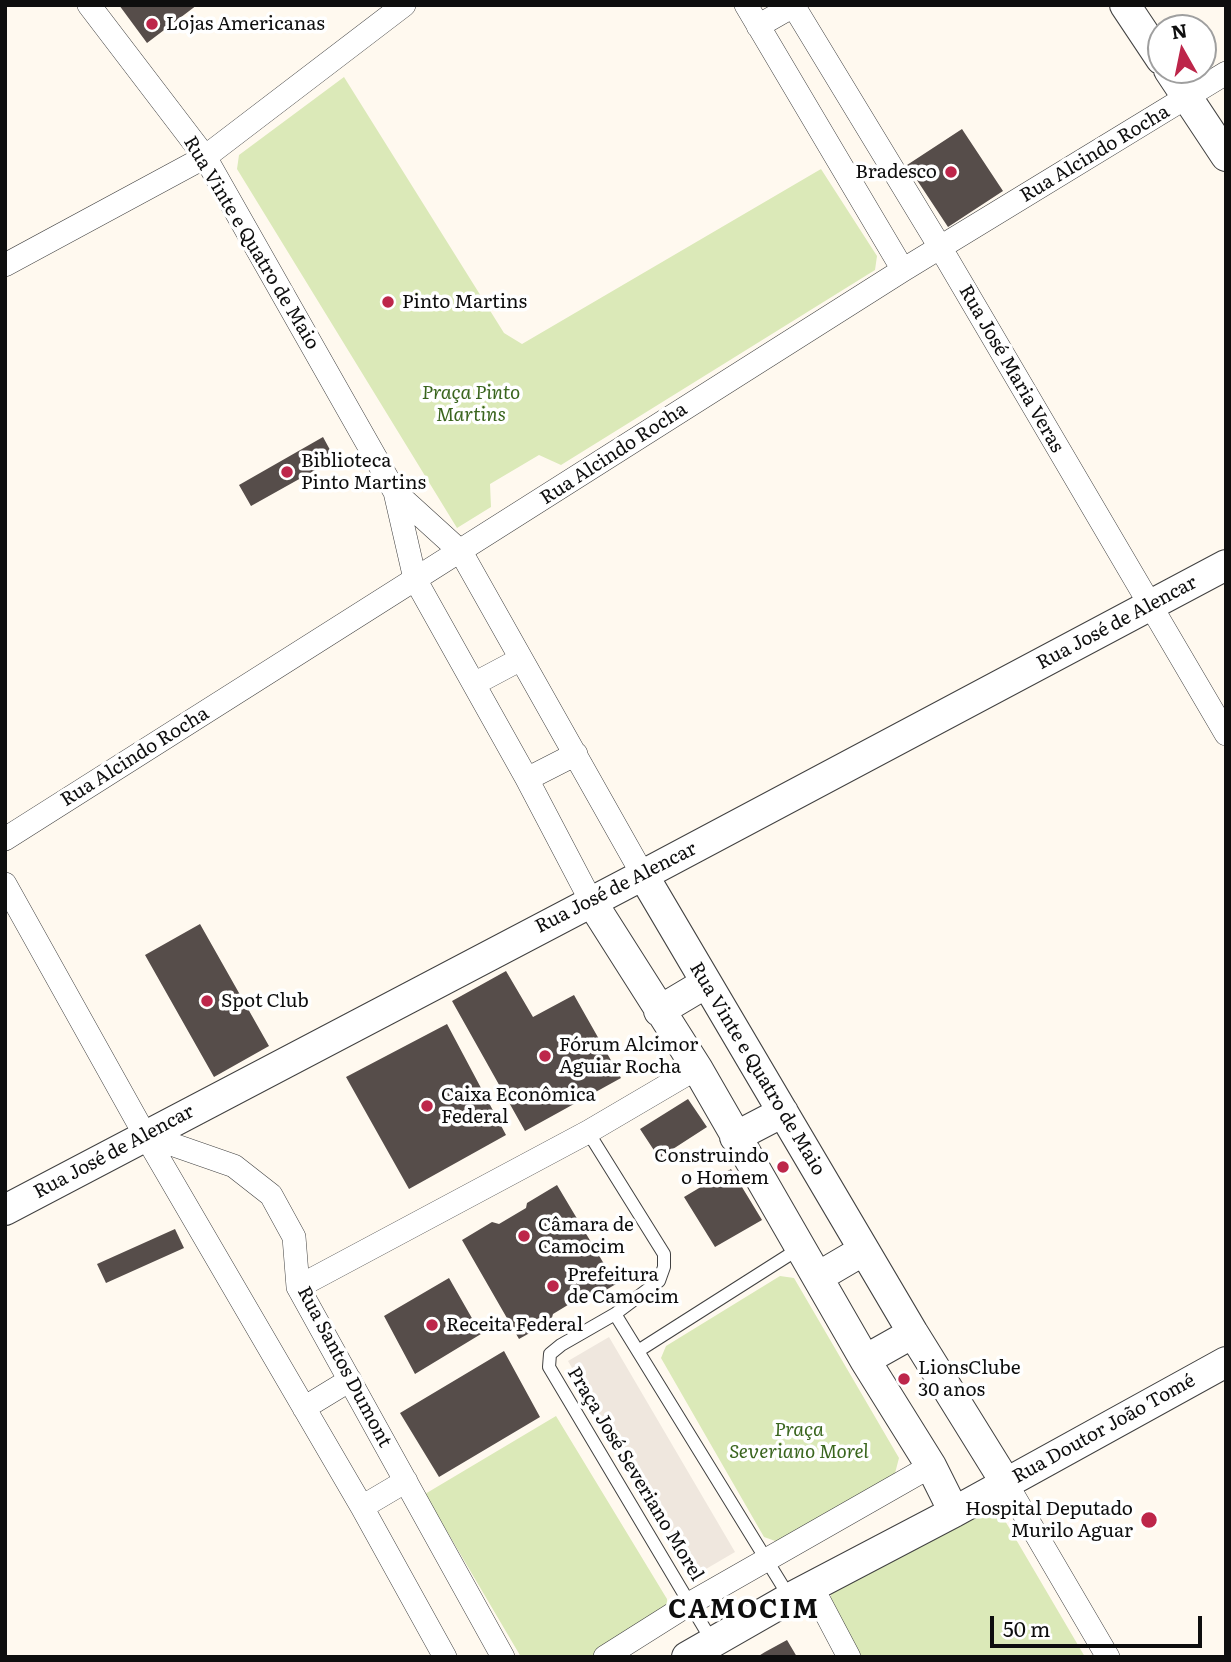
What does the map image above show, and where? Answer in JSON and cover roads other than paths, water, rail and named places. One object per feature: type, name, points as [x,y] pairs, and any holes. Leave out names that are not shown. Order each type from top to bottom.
[{"type":"street","name":"Rua Vinte e Quatro de Maio","points":[[89,5],[205,157],[395,492],[415,579],[592,901],[697,1068],[865,1360],[931,1466],[954,1512]]},
{"type":"street","points":[[5,265],[205,157],[404,5]]},
{"type":"street","points":[[746,5],[903,270]]},
{"type":"street","points":[[758,26],[793,5]]},
{"type":"street","name":"Rua José Maria Veras","points":[[793,5],[940,247],[1226,734]]},
{"type":"street","points":[[1125,5],[1147,38]]},
{"type":"street","name":"Rua Alcindo Rocha","points":[[5,839],[903,270],[1226,73]]},
{"type":"street","points":[[1178,84],[1226,156]]},
{"type":"street","name":"Rua Vinte e Quatro de Maio","points":[[395,492],[461,552],[706,983],[1108,1657]]},
{"type":"street","name":"Rua José de Alencar","points":[[5,1210],[1226,565]]},
{"type":"street","points":[[474,684],[521,659]]},
{"type":"street","points":[[527,779],[576,754]]},
{"type":"street","points":[[5,884],[145,1135],[362,1507],[445,1657]]},
{"type":"street","points":[[659,1011],[706,983]]},
{"type":"street","points":[[298,1287],[588,1132],[697,1068]]},
{"type":"street","points":[[735,1137],[783,1112]]},
{"type":"street","name":"Rua Santos Dumont","points":[[145,1135],[234,1166],[271,1195],[293,1237],[298,1287],[503,1657]]},
{"type":"street","points":[[818,1277],[864,1250]]},
{"type":"street","points":[[865,1360],[913,1333]]},
{"type":"street","name":"Rua Doutor João Tomé","points":[[695,1653],[801,1592],[954,1512],[1226,1362]]},
{"type":"street","points":[[304,1408],[350,1380]]},
{"type":"street","points":[[606,1657],[690,1604],[931,1466]]},
{"type":"street","points":[[362,1507],[406,1481]]},
{"type":"street","points":[[801,1592],[849,1657]]},
{"type":"lane","name":"Praça José Severiano Morel","points":[[588,1132],[664,1254],[664,1267],[659,1281],[615,1314],[550,1354],[549,1367],[690,1604],[695,1653]]},
{"type":"lane","points":[[638,1351],[800,1248]]},
{"type":"lane","points":[[615,1314],[768,1561],[801,1592]]},
{"type":"place","name":"Lojas Americanas","points":[[152,24]]},
{"type":"place","name":"Bradesco","points":[[951,172]]},
{"type":"place","name":"Pinto Martins","points":[[388,302]]},
{"type":"place","name":"Biblioteca Pinto Martins","points":[[287,472]]},
{"type":"place","name":"Spot Club","points":[[207,1001]]},
{"type":"place","name":"Fórum Alcimor Aguiar Rocha","points":[[545,1056]]},
{"type":"place","name":"Caixa Econômica Federal","points":[[427,1106]]},
{"type":"place","name":"Construindo o Homem","points":[[783,1167]]},
{"type":"place","name":"Câmara de Camocim","points":[[524,1236]]},
{"type":"place","name":"Prefeitura de Camocim","points":[[553,1286]]},
{"type":"place","name":"Receita Federal","points":[[432,1325]]},
{"type":"place","name":"LionsClube 30 anos","points":[[904,1379]]},
{"type":"place","name":"Hospital Deputado Murilo Aguar","points":[[1149,1520]]},
{"type":"district","name":"CAMOCIM","points":[[744,1610]]},
{"type":"park label","name":"Praça Pinto Martins","points":[[471,404]]},
{"type":"park label","name":"Praça Severiano Morel","points":[[799,1441]]}]
